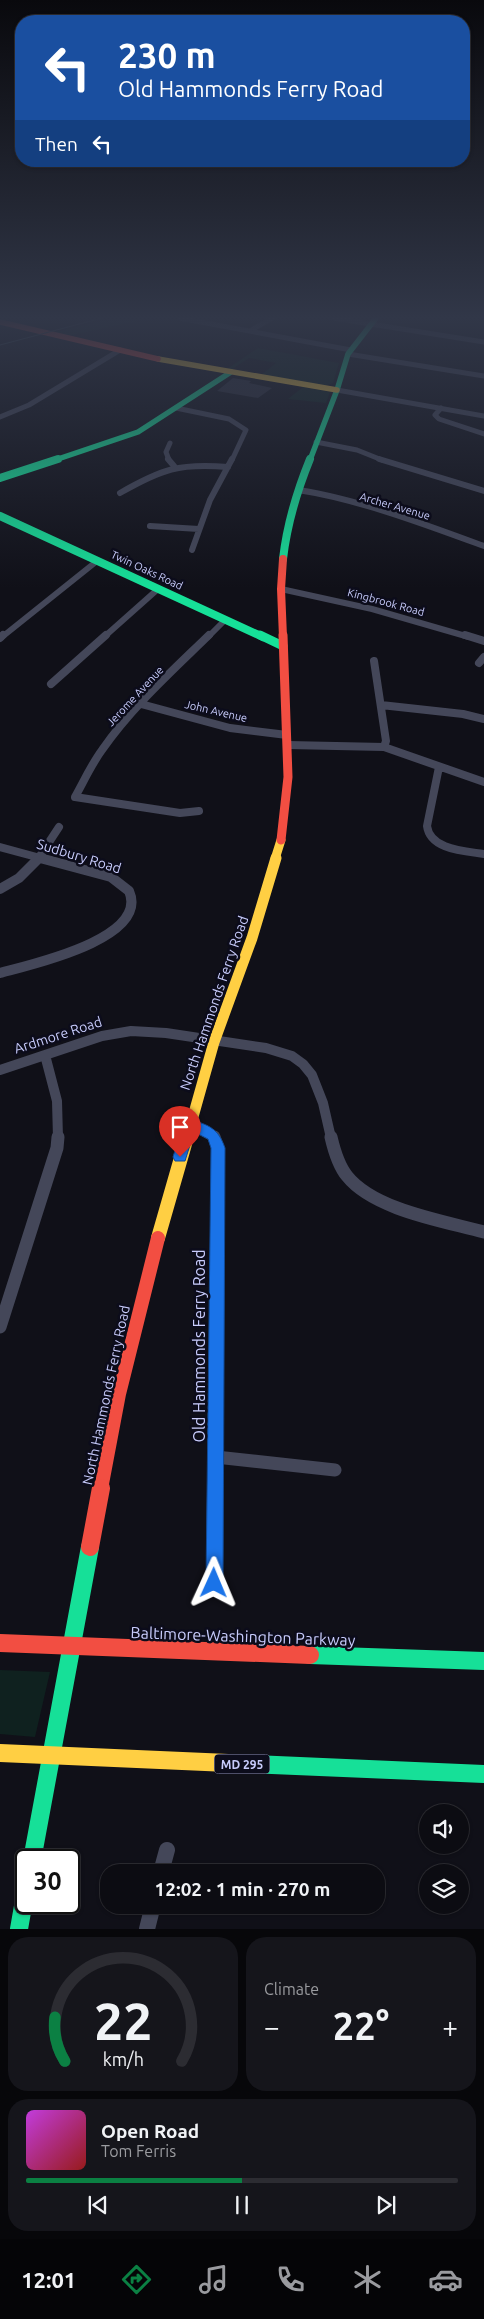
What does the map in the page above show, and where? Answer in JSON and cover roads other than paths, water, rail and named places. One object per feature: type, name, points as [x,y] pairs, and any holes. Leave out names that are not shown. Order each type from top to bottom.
[{"type":"main road","points":[[0,478],[132,434],[176,408]]},
{"type":"main road","name":"North Hammonds Ferry Road","points":[[34,1849],[75,1621],[119,1394],[166,1206],[214,1042],[252,938],[280,841],[286,806],[288,740],[281,589],[282,550],[298,490],[330,408]]},
{"type":"main road","name":"Twin Oaks Road","points":[[0,516],[283,646]]},
{"type":"main road","name":"Baltimore-Washington Parkway","points":[[0,1643],[484,1661]]},
{"type":"main road","name":"MD 295","points":[[0,1753],[484,1774]]},
{"type":"main road","points":[[19,1929],[22,1914]]},
{"type":"street","points":[[0,408],[10,413]]},
{"type":"street","points":[[0,417],[22,408]]},
{"type":"street","points":[[176,408],[229,419],[246,430],[210,500],[192,550]]},
{"type":"street","points":[[441,408],[484,416]]},
{"type":"street","points":[[441,408],[435,415],[439,419],[484,434]]},
{"type":"street","points":[[316,442],[357,450],[388,462],[484,491]]},
{"type":"street","points":[[170,443],[165,451],[165,455],[174,466]]},
{"type":"street","points":[[120,493],[158,472],[174,466],[198,464],[228,467]]},
{"type":"street","name":"Archer Avenue","points":[[298,490],[318,493],[426,525],[484,546]]},
{"type":"street","points":[[150,526],[199,529]]},
{"type":"street","points":[[0,638],[97,561]]},
{"type":"street","points":[[51,684],[158,589]]},
{"type":"street","name":"Kingbrook Road","points":[[281,589],[372,610],[484,641]]},
{"type":"street","name":"Jerome Avenue","points":[[199,811],[180,813],[75,798],[101,751],[141,704],[225,620]]},
{"type":"street","points":[[478,664],[484,657]]},
{"type":"street","points":[[374,661],[386,741],[384,748]]},
{"type":"street","name":"John Avenue","points":[[141,704],[230,728],[288,740],[384,748],[484,782]]},
{"type":"street","points":[[381,705],[463,714],[484,719]]},
{"type":"street","points":[[439,768],[427,826],[428,836],[440,844],[484,854]]},
{"type":"street","points":[[0,889],[22,876],[40,858],[59,827]]},
{"type":"street","name":"Sudbury Road","points":[[0,847],[110,877],[123,884],[130,891],[132,900],[129,912],[114,930],[84,948],[0,974]]},
{"type":"street","name":"Ardmore Road","points":[[0,1070],[106,1034],[146,1030],[214,1042],[250,1044],[273,1049],[288,1055],[302,1064],[312,1075],[335,1149],[344,1171],[355,1185],[370,1196],[394,1205],[484,1232]]},
{"type":"street","points":[[0,1327],[58,1148],[59,1101],[45,1055]]},
{"type":"street","name":"Old Hammonds Ferry Road","points":[[190,1124],[208,1131],[214,1136],[218,1148],[214,1583]]},
{"type":"street","points":[[216,1457],[335,1470]]},
{"type":"street","points":[[163,1864],[167,1850]]},
{"type":"street","points":[[147,1929],[151,1914]]}]
